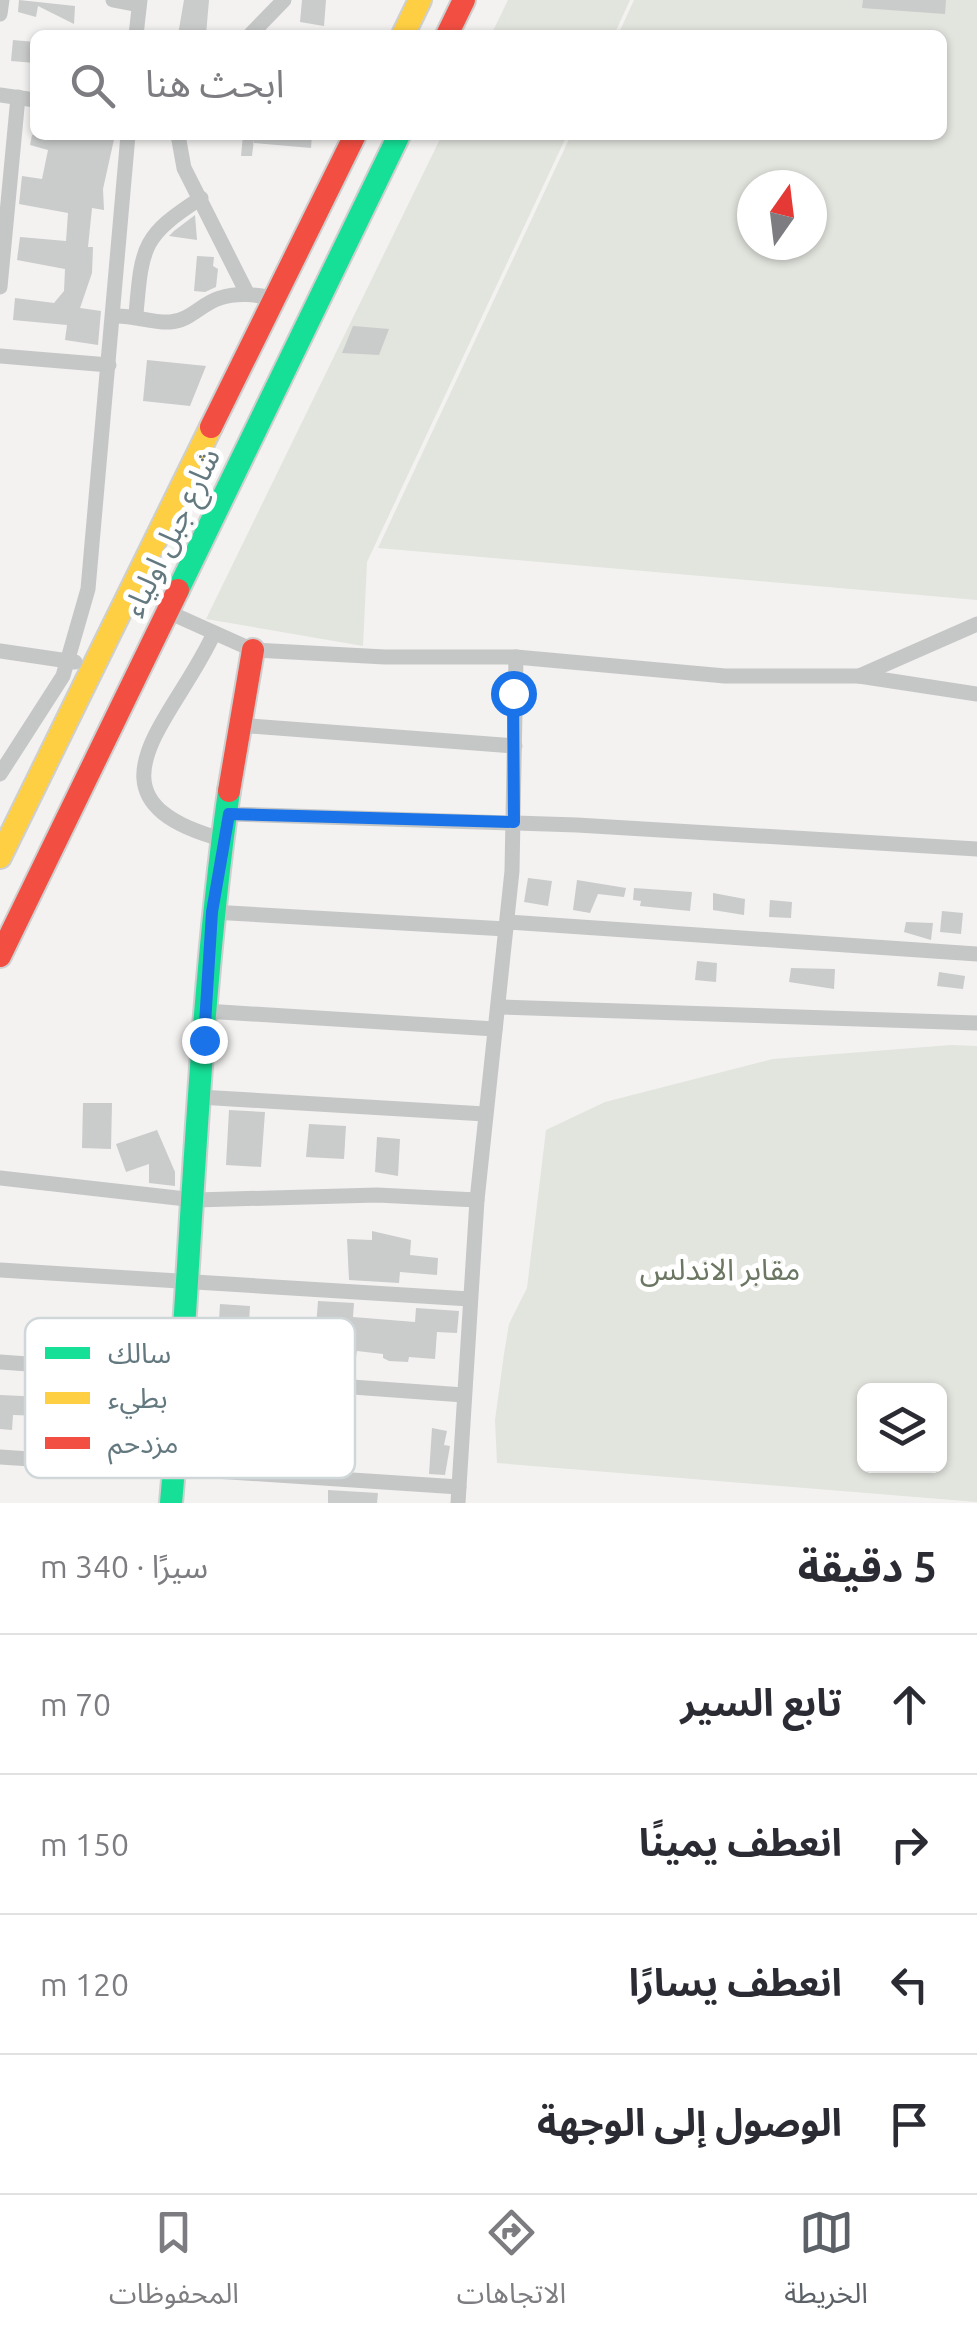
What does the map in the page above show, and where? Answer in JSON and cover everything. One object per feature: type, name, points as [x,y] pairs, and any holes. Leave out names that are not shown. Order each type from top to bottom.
[{"type":"main road","points":[[406,30],[420,0]]},
{"type":"main road","points":[[449,30],[464,0]]},
{"type":"main road","name":"شارع جبل اولياء","points":[[0,857],[353,140]]},
{"type":"main road","name":"شارع جبل اولياء","points":[[0,956],[397,140]]},
{"type":"main road","points":[[258,330],[286,368]]},
{"type":"main road","points":[[233,381],[263,411]]},
{"type":"main road","points":[[187,1318],[212,912],[229,814],[238,725],[254,650]]},
{"type":"main road","points":[[171,1503],[173,1478]]},
{"type":"street","points":[[0,14],[2,0]]},
{"type":"street","points":[[113,0],[140,2],[137,30]]},
{"type":"street","points":[[255,30],[284,0]]},
{"type":"street","points":[[0,95],[27,98],[7,161],[0,287]]},
{"type":"street","points":[[0,774],[55,690],[69,659],[88,589],[128,140]]},
{"type":"street","points":[[179,140],[184,168],[248,294]]},
{"type":"street","points":[[136,314],[142,262],[152,234],[201,198]]},
{"type":"street","points":[[114,316],[136,314],[167,322],[184,319],[217,298],[248,294],[275,298]]},
{"type":"street","points":[[0,356],[109,365]]},
{"type":"street","points":[[166,611],[254,650],[516,657],[725,676],[859,676],[977,694]]},
{"type":"street","points":[[859,676],[977,624]]},
{"type":"street","points":[[214,632],[150,747],[142,772],[149,801],[169,822],[224,840]]},
{"type":"street","points":[[0,651],[69,659],[91,669]]},
{"type":"street","points":[[272,1478],[458,1495],[477,1200],[507,926],[514,822],[516,657]]},
{"type":"street","points":[[238,725],[515,746]]},
{"type":"street","points":[[229,814],[514,822],[977,848]]},
{"type":"street","points":[[212,912],[977,954]]},
{"type":"street","points":[[498,1007],[977,1023]]},
{"type":"street","points":[[205,1011],[495,1028]]},
{"type":"street","points":[[200,1097],[486,1114]]},
{"type":"street","points":[[0,1178],[195,1200],[377,1195],[477,1200]]},
{"type":"street","points":[[0,1270],[470,1298]]},
{"type":"street","points":[[0,1362],[25,1364]]},
{"type":"street","points":[[355,1386],[464,1394]]},
{"type":"street","points":[[0,1457],[25,1459]]},
{"type":"green space","points":[[508,0],[630,0],[616,30],[493,30]]},
{"type":"green space","points":[[634,0],[977,0],[977,600],[378,548],[569,140],[947,140],[947,30],[620,30]]},
{"type":"green space","points":[[440,140],[565,140],[367,562],[363,646],[206,619]]},
{"type":"green space","name":"مقابر الاندلس","points":[[977,1046],[977,1502],[497,1463],[495,1420],[504,1354],[509,1324],[527,1288],[546,1130],[605,1102],[773,1059]]},
{"type":"building","points":[[19,0],[75,6],[74,24],[38,6],[36,17],[18,12]]},
{"type":"building","points":[[184,0],[209,0],[206,30],[179,30]]},
{"type":"building","points":[[302,0],[326,0],[324,26],[300,22]]},
{"type":"building","points":[[863,0],[946,0],[945,14],[862,8]]},
{"type":"building","points":[[13,40],[30,42],[30,63],[11,61]]},
{"type":"building","points":[[31,140],[114,140],[103,189],[104,210],[92,208],[88,247],[93,247],[92,273],[80,308],[101,311],[98,345],[65,340],[67,325],[13,320],[15,298],[54,303],[64,291],[65,269],[17,260],[20,237],[66,241],[68,213],[19,204],[22,176],[42,179],[48,150],[30,145]]},
{"type":"building","points":[[243,140],[254,140],[252,156],[241,156]]},
{"type":"building","points":[[254,140],[312,140],[311,148]]},
{"type":"building","points":[[195,215],[197,240],[169,236],[174,231]]},
{"type":"building","points":[[197,256],[214,257],[213,266],[218,269],[216,287],[205,292],[194,291]]},
{"type":"building","points":[[353,326],[389,329],[379,355],[342,353]]},
{"type":"building","points":[[147,360],[206,366],[190,406],[143,401]]},
{"type":"building","points":[[528,878],[552,881],[548,906],[524,902]]},
{"type":"building","points":[[577,880],[626,888],[624,897],[598,894],[590,913],[573,910]]},
{"type":"building","points":[[634,888],[692,892],[690,911],[640,906],[641,901],[633,900]]},
{"type":"building","points":[[713,893],[745,899],[744,915],[713,910]]},
{"type":"building","points":[[770,900],[792,902],[791,918],[769,917]]},
{"type":"building","points":[[942,911],[963,913],[961,934],[940,932]]},
{"type":"building","points":[[906,922],[933,923],[931,940],[904,932]]},
{"type":"building","points":[[697,961],[717,963],[716,982],[695,980]]},
{"type":"building","points":[[791,968],[835,969],[834,989],[789,982]]},
{"type":"building","points":[[939,972],[965,976],[963,989],[937,986]]},
{"type":"building","points":[[83,1103],[112,1103],[111,1149],[82,1148]]},
{"type":"building","points":[[229,1110],[265,1112],[261,1167],[226,1165]]},
{"type":"building","points":[[309,1124],[346,1126],[344,1159],[306,1157]]},
{"type":"building","points":[[157,1130],[175,1172],[175,1186],[149,1183],[149,1164],[126,1172],[116,1144]]},
{"type":"building","points":[[377,1137],[400,1139],[398,1176],[375,1172]]},
{"type":"building","points":[[372,1231],[411,1240],[410,1255],[438,1258],[437,1275],[400,1272],[399,1283],[349,1280],[347,1239],[372,1240]]},
{"type":"building","points":[[318,1301],[354,1303],[353,1317],[415,1322],[416,1308],[459,1311],[457,1333],[437,1332],[435,1359],[409,1357],[408,1362],[389,1361],[383,1354],[357,1351],[355,1357],[355,1318],[317,1318]]},
{"type":"building","points":[[220,1304],[250,1306],[249,1318],[219,1318]]},
{"type":"building","points":[[0,1395],[25,1396],[25,1415],[13,1415],[12,1430],[0,1429]]},
{"type":"building","points":[[432,1428],[447,1431],[444,1445],[450,1446],[445,1475],[429,1474]]},
{"type":"building","points":[[328,1490],[378,1493],[377,1503],[328,1503]]},
{"type":"traffic: fast","points":[[178,590],[397,140]]},
{"type":"traffic: fast","points":[[184,1318],[209,968],[229,791]]},
{"type":"traffic: fast","points":[[171,1503],[173,1478]]},
{"type":"traffic: slow","points":[[405,30],[420,0]]},
{"type":"traffic: slow","points":[[0,857],[211,427]]},
{"type":"traffic: jam","points":[[449,30],[464,0]]},
{"type":"traffic: jam","points":[[211,427],[353,140]]},
{"type":"traffic: jam","points":[[0,956],[178,590]]},
{"type":"traffic: jam","points":[[229,791],[253,650]]},
{"type":"route","points":[[204,1040],[212,912],[229,814],[514,822],[513,693]]}]
